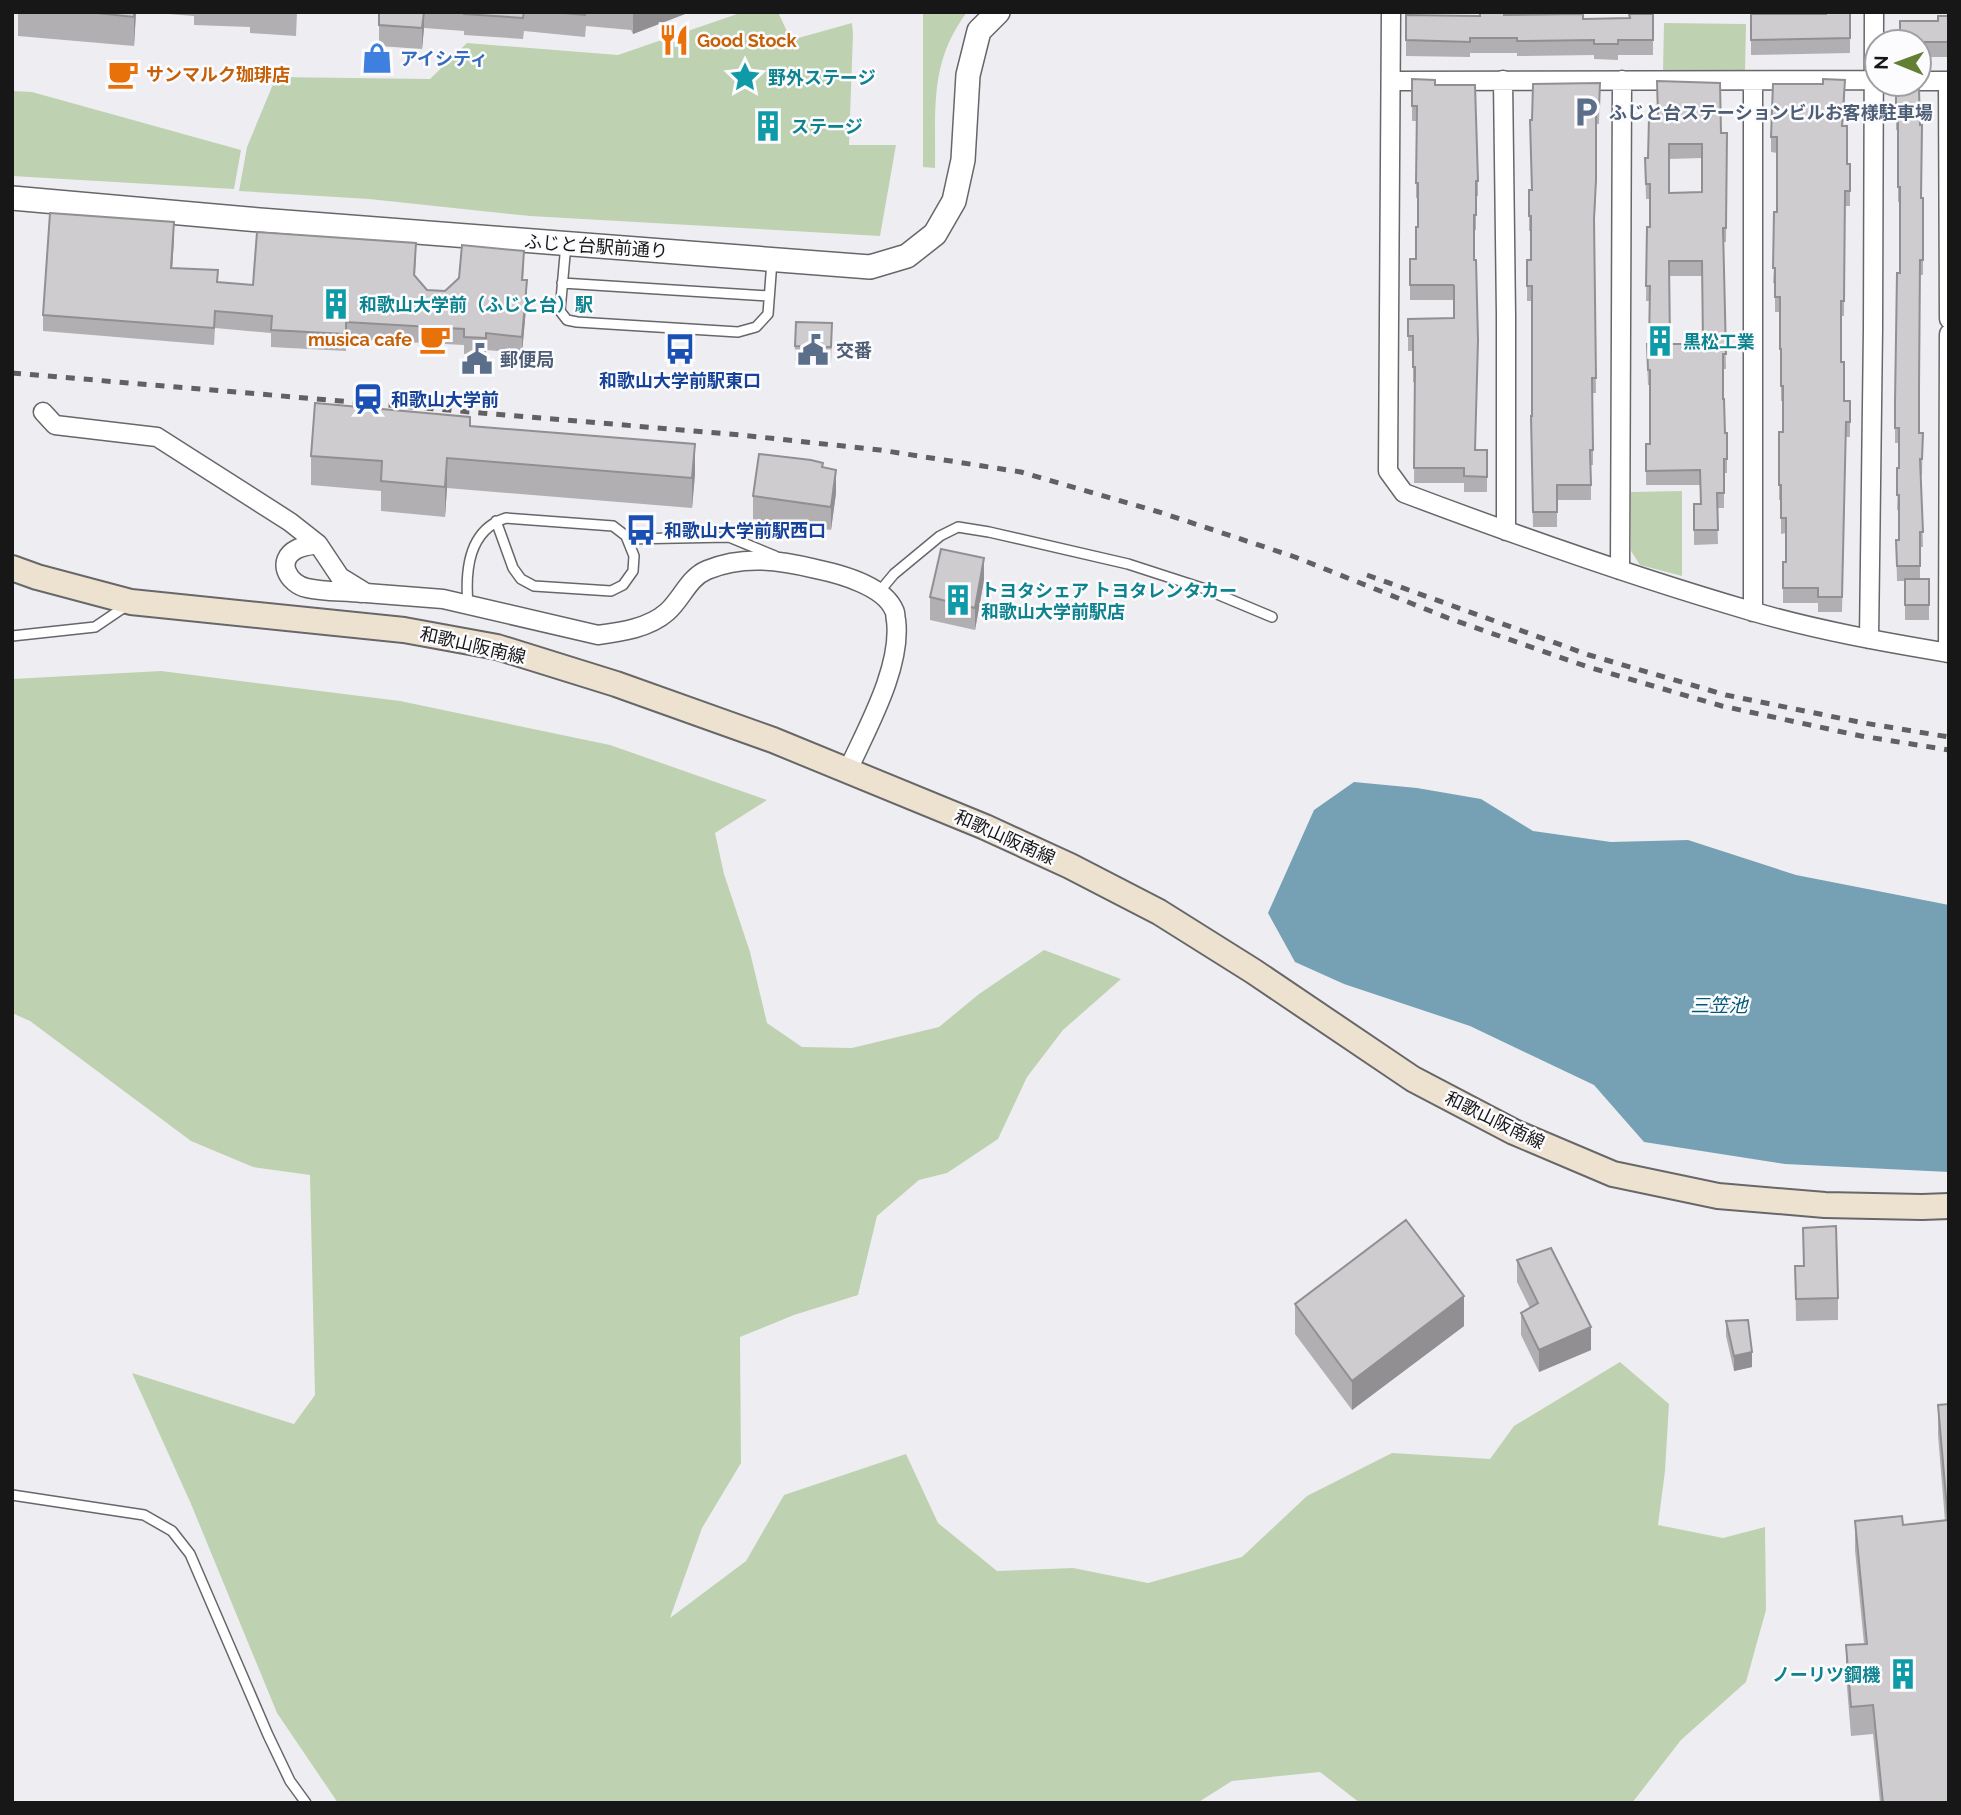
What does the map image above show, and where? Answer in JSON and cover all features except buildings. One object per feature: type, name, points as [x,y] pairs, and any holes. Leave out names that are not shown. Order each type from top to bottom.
[{"type":"main road","name":"和歌山阪南線","points":[[12,568],[131,602],[404,630],[497,647],[616,684],[773,740],[985,827],[1070,866],[1159,912],[1254,971],[1413,1079],[1514,1132],[1613,1174],[1718,1196],[1825,1205],[1949,1206]]},
{"type":"street","name":"ふじと台駅前通り","points":[[12,198],[870,267],[907,256],[935,234],[954,201],[963,160],[968,75],[979,31],[998,12]]},
{"type":"street","points":[[1391,12],[1388,471],[1404,493],[1620,570],[1753,612],[1869,639],[1948,653],[1949,334]]},
{"type":"street","points":[[1503,80],[1506,531]]},
{"type":"street","points":[[1620,570],[1622,80]]},
{"type":"street","points":[[1391,81],[1863,80]]},
{"type":"street","points":[[1753,81],[1753,612]]},
{"type":"street","points":[[1948,81],[1949,319]]},
{"type":"street","points":[[1869,639],[1876,98]]},
{"type":"street","points":[[43,412],[55,425],[157,437],[261,502],[318,544],[340,577],[366,593]]},
{"type":"street","points":[[318,544],[296,549],[289,555],[286,573],[290,580],[306,588],[443,599],[597,635],[646,625],[667,612],[692,580],[703,572],[726,563],[752,559],[789,563],[864,584],[878,592],[894,610],[898,635],[889,677],[848,771]]},
{"type":"lane","points":[[566,244],[560,311],[566,320],[590,323],[738,332],[756,327],[768,314],[772,259]]},
{"type":"lane","points":[[562,284],[769,296]]},
{"type":"lane","points":[[468,605],[466,579],[471,555],[482,532],[496,521],[506,518],[612,526],[626,536],[634,556],[633,571],[623,585],[611,591],[534,586],[521,579],[513,568],[496,521]]},
{"type":"lane","points":[[878,592],[894,574],[940,536],[958,527],[1128,564],[1205,589],[1272,617]]},
{"type":"lane","points":[[627,539],[729,537],[789,563]]},
{"type":"lane","points":[[12,636],[95,627],[131,602]]},
{"type":"lane","points":[[12,1495],[144,1515],[172,1531],[190,1554],[268,1735],[290,1781],[306,1803]]},
{"type":"green space","points":[[743,12],[778,12],[791,40],[852,23],[849,145],[896,145],[880,236],[530,216],[369,199],[239,191],[247,147],[276,77],[430,79],[467,43],[618,55]]},
{"type":"green space","points":[[923,12],[967,12],[946,49],[940,68],[935,168],[923,167]]},
{"type":"green space","points":[[1664,23],[1746,24],[1745,72],[1663,71]]},
{"type":"green space","points":[[12,91],[32,92],[241,150],[234,189],[12,176]]},
{"type":"green space","points":[[1682,491],[1682,576],[1640,565],[1631,551],[1631,492]]},
{"type":"green space","points":[[161,671],[400,701],[610,745],[767,800],[715,833],[724,874],[750,952],[767,1023],[802,1047],[852,1048],[939,1027],[979,994],[1044,950],[1121,979],[1063,1030],[1027,1077],[998,1139],[947,1173],[919,1180],[877,1216],[858,1295],[794,1315],[740,1337],[741,1463],[702,1528],[670,1618],[746,1561],[784,1495],[906,1454],[938,1523],[997,1571],[1073,1568],[1148,1583],[1242,1557],[1307,1496],[1392,1453],[1490,1459],[1514,1426],[1620,1362],[1669,1404],[1658,1525],[1723,1538],[1765,1527],[1766,1610],[1746,1682],[1681,1740],[1632,1803],[1360,1803],[1320,1772],[1232,1781],[1197,1803],[338,1803],[277,1713],[191,1504],[132,1373],[294,1424],[315,1395],[310,1175],[253,1167],[191,1141],[30,1021],[12,1013],[12,679]]},
{"type":"water","name":"三笠池","points":[[1354,782],[1417,788],[1481,799],[1533,831],[1611,842],[1688,840],[1796,875],[1949,905],[1949,1172],[1785,1164],[1644,1142],[1594,1085],[1470,1026],[1344,984],[1295,962],[1268,913],[1314,810]]},
{"type":"railway","points":[[12,373],[741,435],[880,450],[1021,472],[1159,512],[1295,557],[1448,618],[1588,667],[1722,706],[1861,736],[1949,750]]},
{"type":"railway","points":[[1367,575],[1589,655],[1726,695],[1949,737]]},
{"type":"place","name":"Good Stock","points":[[674,40]]},
{"type":"place","name":"アイシティ","points":[[377,58]]},
{"type":"place","name":"サンマルク珈琲店","points":[[123,74]]},
{"type":"place","name":"野外ステージ","points":[[745,77]]},
{"type":"place","name":"ふじと台ステーションビルお客様駐車場","points":[[1586,112]]},
{"type":"place","name":"ステージ","points":[[768,126]]},
{"type":"place","name":"和歌山大学前（ふじと台）駅","points":[[336,304]]},
{"type":"place","name":"musica cafe","points":[[435,339]]},
{"type":"place","name":"黒松工業","points":[[1660,341]]},
{"type":"place","name":"和歌山大学前駅東口","points":[[680,349]]},
{"type":"place","name":"交番","points":[[813,350]]},
{"type":"place","name":"郵便局","points":[[477,359]]},
{"type":"place","name":"和歌山大学前","points":[[368,399]]},
{"type":"place","name":"和歌山大学前駅西口","points":[[641,530]]},
{"type":"place","name":"トヨタシェア トヨタレンタカー 和歌山大学前駅店","points":[[958,600]]},
{"type":"place","name":"ノーリツ鋼機","points":[[1903,1674]]}]
